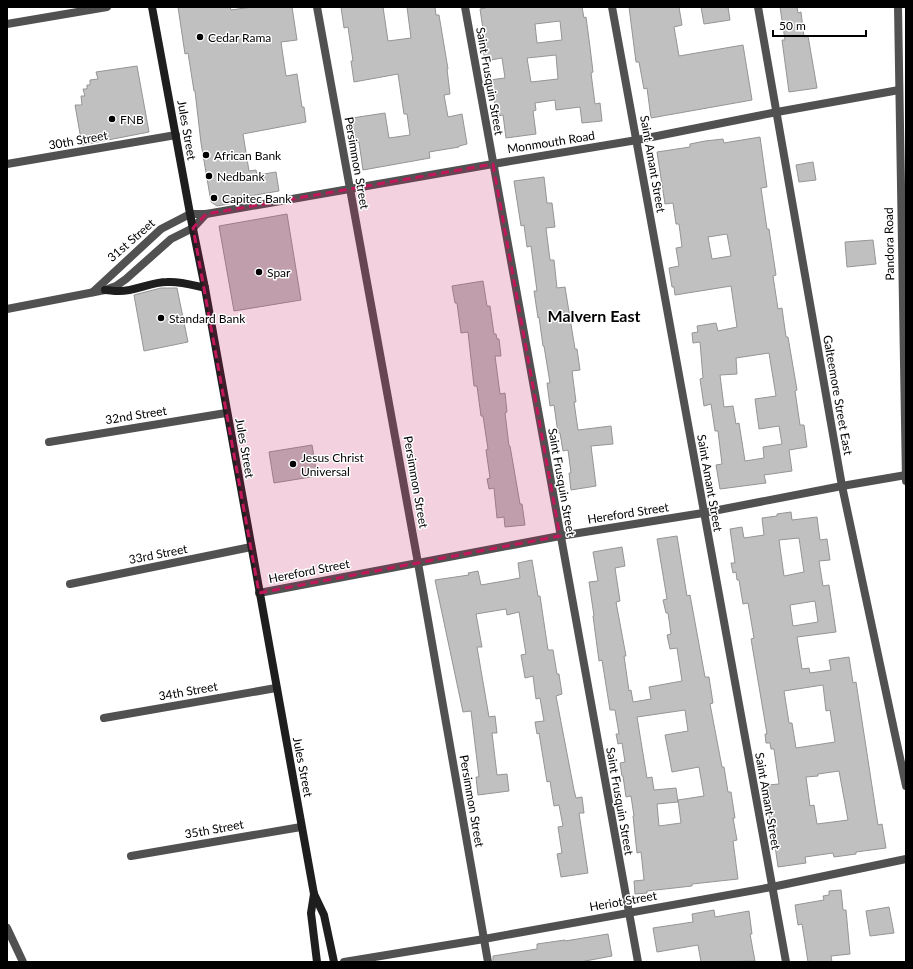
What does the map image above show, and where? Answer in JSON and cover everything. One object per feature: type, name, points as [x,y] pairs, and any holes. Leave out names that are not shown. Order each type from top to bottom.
[{"type":"main road","name":"Jules Street","points":[[152,7],[205,288],[226,413],[301,827],[314,894],[324,915],[334,962]]},
{"type":"main road","points":[[105,290],[122,291],[167,282],[182,283],[205,288]]},
{"type":"main road","name":"Jules Street","points":[[314,894],[311,913],[317,962]]},
{"type":"street","points":[[7,24],[107,7]]},
{"type":"street","name":"Persimmon Street","points":[[317,7],[418,562],[488,962]]},
{"type":"street","name":"Saint Frusquin Street","points":[[464,7],[638,962]]},
{"type":"street","name":"Saint Amant Street","points":[[612,7],[786,962]]},
{"type":"street","name":"Galteemore Street East","points":[[758,7],[842,486],[906,786]]},
{"type":"street","name":"Pandora Road","points":[[898,7],[902,89],[902,284],[906,481]]},
{"type":"street","name":"Monmouth Road","points":[[190,214],[206,214],[637,140],[902,89]]},
{"type":"street","name":"30th Street","points":[[7,164],[176,135]]},
{"type":"street","name":"31st Street","points":[[93,292],[161,229],[190,214]]},
{"type":"street","points":[[7,309],[105,290],[116,286],[171,239],[193,228],[206,214]]},
{"type":"street","points":[[902,284],[906,292]]},
{"type":"street","name":"32nd Street","points":[[49,442],[226,413]]},
{"type":"street","name":"Hereford Street","points":[[259,593],[560,536],[703,513],[906,475]]},
{"type":"street","name":"33rd Street","points":[[70,584],[250,547]]},
{"type":"street","name":"34th Street","points":[[104,718],[276,688]]},
{"type":"street","name":"35th Street","points":[[131,856],[301,827]]},
{"type":"street","name":"Heriot Street","points":[[344,962],[484,939],[772,887],[906,859]]},
{"type":"street","points":[[7,928],[23,962]]},
{"type":"highlighted area","points":[[493,164],[560,536],[259,593],[193,228],[206,214]]},
{"type":"building","points":[[178,7],[230,7],[231,10],[252,7],[292,7],[297,40],[281,42],[286,76],[297,74],[306,122],[243,134],[249,171],[256,170],[257,175],[276,172],[279,191],[238,198],[239,202],[217,206],[211,202],[201,143],[195,91],[188,53],[185,54]]},
{"type":"building","points":[[341,7],[383,7],[388,41],[411,38],[407,7],[435,7],[436,15],[439,15],[448,69],[450,94],[444,95],[448,117],[462,114],[467,144],[459,147],[429,152],[430,158],[363,170],[359,142],[356,143],[352,118],[385,113],[389,138],[410,135],[407,114],[404,114],[398,74],[354,82],[351,61],[353,61],[348,27],[344,28]]},
{"type":"building","points":[[489,7],[582,7],[584,18],[586,17],[593,72],[591,73],[595,104],[600,103],[602,121],[582,123],[580,107],[556,110],[555,100],[535,103],[536,110],[533,111],[536,134],[506,138],[503,115],[497,116],[493,91],[491,92],[489,80],[505,78],[502,58],[485,61],[483,49],[486,49],[480,9]],"holes":[[[560,21],[562,40],[537,43],[535,24]],[[556,55],[558,79],[531,82],[527,58]]]},
{"type":"building","points":[[629,7],[679,7],[682,25],[674,27],[679,56],[743,45],[752,100],[651,118],[647,88],[644,89],[639,62],[636,62]]},
{"type":"building","points":[[701,7],[728,7],[730,20],[704,24]]},
{"type":"building","points":[[780,7],[797,7],[798,13],[801,12],[804,37],[808,36],[817,88],[789,92],[782,40],[785,40]]},
{"type":"building","name":"FNB","points":[[137,66],[149,132],[82,145],[75,105],[82,105],[81,96],[85,96],[83,89],[87,89],[87,85],[90,85],[90,80],[98,79],[96,72]]},
{"type":"building","points":[[760,137],[767,187],[761,188],[776,275],[773,276],[778,309],[782,308],[786,337],[788,337],[797,390],[795,391],[800,425],[804,425],[807,447],[789,450],[792,471],[764,475],[766,483],[720,489],[716,465],[722,464],[718,431],[715,431],[711,404],[704,406],[700,379],[703,378],[700,342],[693,343],[692,333],[698,332],[697,326],[716,323],[718,331],[737,327],[731,286],[675,295],[669,268],[679,266],[676,248],[682,247],[679,224],[676,224],[673,203],[665,204],[657,152],[690,147],[690,144],[705,141],[723,139],[724,143]],"holes":[[[727,234],[731,256],[712,259],[708,237]],[[769,353],[776,396],[755,399],[759,429],[779,426],[782,444],[763,447],[764,458],[745,461],[739,423],[736,424],[733,406],[724,407],[720,375],[737,374],[736,358]]]},
{"type":"building","points":[[813,162],[816,180],[799,182],[796,165]]},
{"type":"building","points":[[544,177],[547,203],[552,203],[555,227],[546,228],[550,260],[554,260],[557,288],[565,287],[580,370],[572,371],[578,430],[611,426],[613,444],[591,446],[596,486],[571,490],[569,473],[571,473],[568,450],[563,451],[560,433],[558,433],[554,405],[550,406],[547,383],[550,383],[534,291],[537,291],[531,246],[527,247],[524,225],[521,226],[514,181]]},
{"type":"building","points":[[287,214],[301,300],[234,311],[219,226]]},
{"type":"building","points":[[873,240],[876,264],[847,267],[845,242]]},
{"type":"building","points":[[483,281],[487,306],[490,306],[494,334],[496,334],[497,339],[499,339],[501,356],[495,356],[500,394],[505,393],[507,412],[505,413],[509,446],[520,504],[522,504],[525,525],[505,527],[504,517],[497,518],[494,488],[489,489],[487,479],[490,478],[486,450],[488,449],[483,416],[481,416],[477,386],[474,386],[468,332],[461,333],[457,303],[455,303],[452,286]]},
{"type":"building","name":"Standard Bank","points":[[161,288],[177,288],[188,342],[144,351],[134,295]]},
{"type":"building","name":"Jesus Christ Universal","points":[[312,445],[317,476],[274,483],[269,452]]},
{"type":"building","points":[[791,512],[792,520],[817,517],[820,540],[827,539],[830,560],[819,561],[823,586],[829,585],[836,632],[797,637],[802,669],[809,668],[810,673],[831,670],[829,660],[849,657],[853,683],[856,682],[878,825],[882,824],[886,848],[834,857],[833,853],[805,857],[806,863],[778,867],[773,831],[771,831],[769,813],[772,813],[768,785],[779,784],[774,749],[771,749],[770,743],[766,743],[765,734],[767,734],[751,639],[754,638],[748,603],[743,604],[739,580],[737,580],[736,572],[733,573],[731,563],[735,563],[730,529],[742,527],[744,538],[764,535],[762,518],[777,516],[777,514]],"holes":[[[799,538],[804,572],[784,576],[779,540]],[[815,601],[818,622],[793,626],[790,605]],[[823,685],[826,711],[830,710],[835,742],[796,748],[792,723],[789,723],[784,691]],[[839,771],[848,820],[817,824],[814,805],[810,806],[806,777],[818,776],[818,774]]]},
{"type":"building","points":[[677,536],[687,596],[690,595],[705,677],[709,677],[713,703],[710,704],[722,767],[724,767],[728,792],[731,792],[735,818],[733,818],[737,840],[733,841],[738,879],[692,884],[692,886],[647,891],[647,893],[635,894],[634,881],[644,880],[641,852],[637,853],[631,796],[626,797],[622,776],[620,763],[625,762],[622,743],[618,744],[616,734],[619,734],[615,710],[610,710],[602,660],[599,661],[589,582],[598,581],[593,552],[622,547],[625,566],[615,568],[620,601],[616,602],[626,656],[624,656],[629,691],[631,690],[633,702],[651,699],[649,687],[682,681],[677,648],[670,649],[667,635],[671,634],[668,613],[666,613],[663,600],[667,599],[657,539]],"holes":[[[685,710],[688,731],[665,735],[672,772],[699,767],[704,796],[678,800],[681,823],[659,826],[657,804],[678,802],[676,788],[654,790],[652,777],[647,778],[637,717]]]},
{"type":"building","points":[[532,560],[538,596],[540,596],[548,650],[553,650],[557,674],[559,674],[562,694],[556,696],[574,790],[576,798],[582,797],[584,813],[579,813],[588,873],[561,877],[557,854],[562,853],[558,827],[563,826],[559,805],[554,806],[550,781],[547,782],[539,733],[537,734],[535,722],[544,721],[540,698],[536,699],[533,676],[525,678],[521,655],[526,654],[519,612],[507,615],[506,609],[476,614],[482,647],[477,647],[489,717],[495,716],[497,733],[492,733],[497,775],[507,774],[509,791],[478,795],[476,777],[479,777],[471,711],[463,712],[435,580],[469,575],[468,573],[478,571],[481,585],[520,578],[518,563]]},
{"type":"building","points":[[841,890],[843,910],[846,910],[850,954],[831,956],[832,962],[808,962],[802,924],[798,925],[795,905],[824,900],[823,896],[829,895],[829,891]]},
{"type":"building","points":[[889,907],[894,933],[870,936],[866,911]]},
{"type":"building","points":[[714,910],[715,917],[749,911],[752,934],[750,934],[755,961],[701,962],[698,945],[657,952],[653,928],[693,922],[692,914]]},
{"type":"building","points":[[608,934],[612,956],[580,962],[493,962],[493,956],[537,949],[537,944]]},
{"type":"place","name":"Cedar Rama","points":[[200,37]]},
{"type":"place","name":"FNB","points":[[112,119]]},
{"type":"place","name":"African Bank","points":[[206,155]]},
{"type":"place","name":"Nedbank","points":[[209,176]]},
{"type":"place","name":"Capitec Bank","points":[[214,198]]},
{"type":"place","name":"Spar","points":[[259,272]]},
{"type":"place","name":"Standard Bank","points":[[161,318]]},
{"type":"place","name":"Jesus Christ Universal","points":[[293,464]]},
{"type":"district","name":"Malvern East","points":[[594,315]]}]
